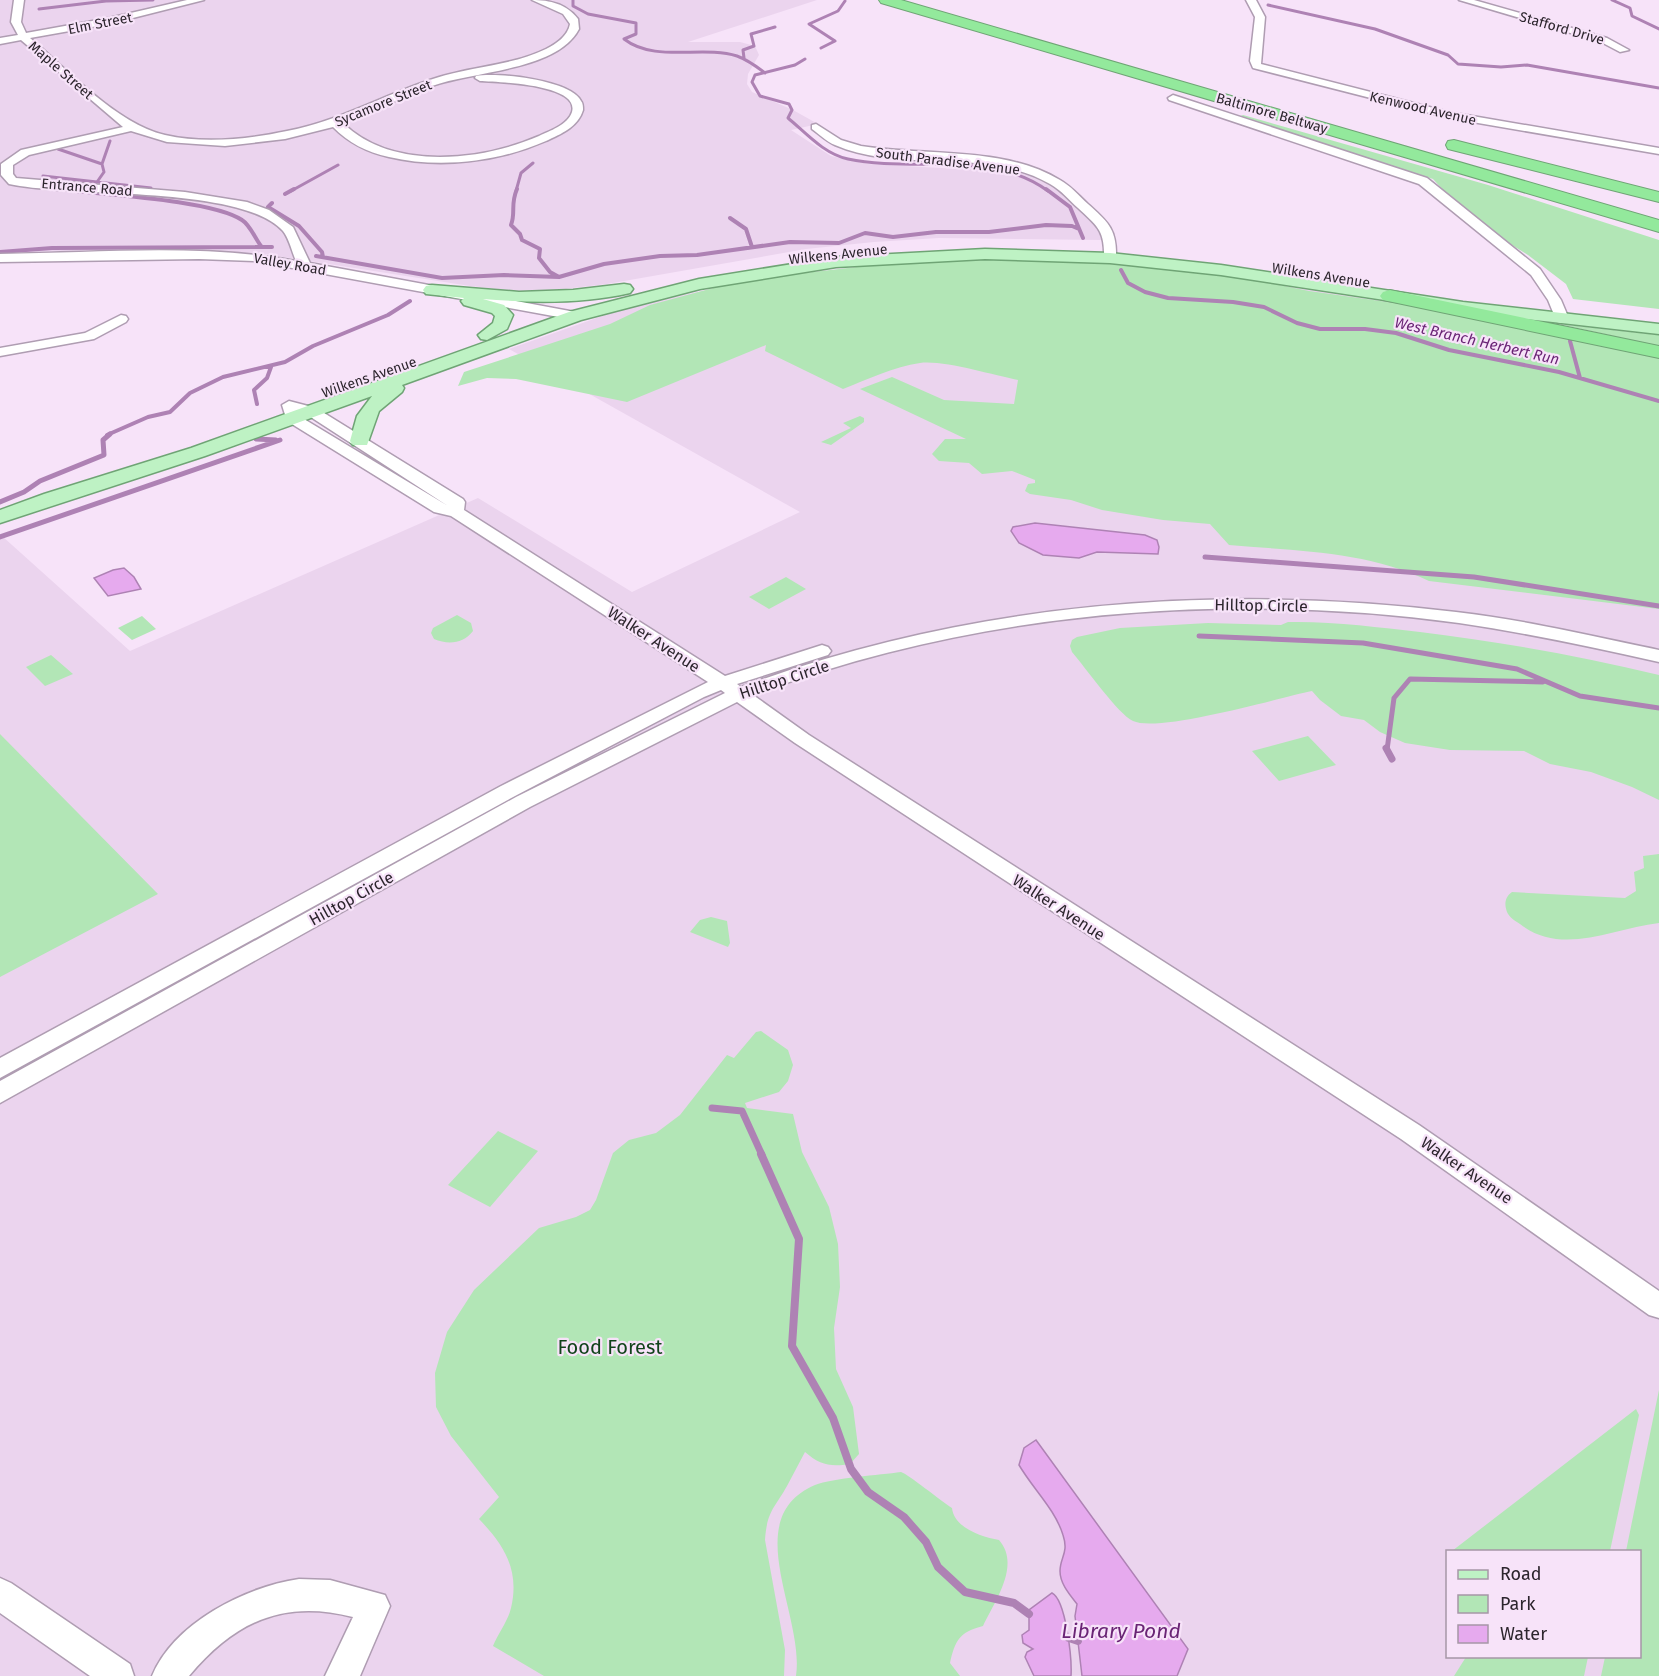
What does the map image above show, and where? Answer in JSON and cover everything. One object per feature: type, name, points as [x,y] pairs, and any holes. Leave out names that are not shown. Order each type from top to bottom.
[{"type":"highway","name":"Baltimore Beltway","points":[[886,0],[1659,226]]},
{"type":"highway","name":"Baltimore Beltway","points":[[932,0],[1242,88]]},
{"type":"highway","name":"Baltimore Beltway","points":[[1311,108],[1659,207]]},
{"type":"highway","points":[[1332,114],[1366,123]]},
{"type":"highway","points":[[1435,140],[1659,197]]},
{"type":"highway","points":[[1390,296],[1659,352]]},
{"type":"main road","name":"Wilkens Avenue","points":[[297,411],[487,335],[552,312],[637,287],[784,259],[886,248],[983,244],[1110,253],[1390,296],[1560,314],[1659,319]]},
{"type":"main road","name":"Wilkens Avenue","points":[[0,517],[51,498],[83,479],[441,365],[575,316],[699,284],[836,262],[985,254],[1179,255],[1659,329]]},
{"type":"main road","points":[[432,290],[495,296],[541,297],[637,287]]},
{"type":"main road","points":[[432,290],[498,309],[504,315],[504,320],[487,335]]},
{"type":"main road","points":[[360,441],[365,416],[376,402],[394,388],[441,365]]},
{"type":"street","name":"Elm Street","points":[[0,41],[159,11],[199,0]]},
{"type":"street","name":"Sycamore Street","points":[[130,128],[164,138],[224,141],[284,135],[335,122],[444,79],[509,64],[549,51],[567,39],[575,26],[570,15],[537,0]]},
{"type":"street","name":"Kenwood Avenue","points":[[1251,0],[1260,17],[1255,61],[1257,66],[1395,102],[1508,126],[1659,151]]},
{"type":"street","name":"Stafford Drive","points":[[1464,0],[1604,40],[1624,50]]},
{"type":"street","name":"Maple Street","points":[[17,8],[17,27],[24,38],[130,128]]},
{"type":"street","points":[[501,78],[509,64]]},
{"type":"street","points":[[335,122],[357,142],[369,148],[411,157],[454,159],[491,154],[538,141],[559,131],[579,109],[578,103],[563,91],[538,83],[501,78],[444,79]]},
{"type":"street","points":[[1173,98],[1423,181],[1435,188],[1469,220],[1525,260],[1542,277],[1560,314]]},
{"type":"street","points":[[1508,126],[1517,114]]},
{"type":"street","name":"South Paradise Avenue","points":[[816,127],[837,142],[859,149],[996,163],[1045,176],[1065,189],[1106,227],[1111,237],[1110,253]]},
{"type":"street","points":[[13,181],[6,169],[7,164],[17,156],[130,128]]},
{"type":"street","name":"Entrance Road","points":[[0,180],[228,201],[255,209],[274,218],[289,230],[304,266]]},
{"type":"street","points":[[254,257],[281,250],[294,243]]},
{"type":"street","name":"Valley Road","points":[[0,258],[199,255],[254,257],[575,316]]},
{"type":"street","points":[[0,352],[89,336],[121,319]]},
{"type":"street","name":"Walker Avenue","points":[[297,411],[360,441],[457,502],[456,512]]},
{"type":"street","name":"Walker Avenue","points":[[297,411],[440,509],[456,512],[730,688],[802,740],[1002,870],[1446,1155],[1659,1306]]},
{"type":"street","name":"Hilltop Circle","points":[[0,1069],[508,791],[730,688],[873,636],[939,619],[1123,595],[1263,591],[1402,600],[1495,611],[1659,643]]},
{"type":"street","name":"Hilltop Circle","points":[[0,1093],[730,688],[949,632],[1059,615],[1198,604],[1300,605],[1404,612],[1486,622],[1659,656]]},
{"type":"street","points":[[0,1594],[118,1676]]},
{"type":"street","points":[[168,1676],[189,1650],[215,1628],[256,1603],[285,1597],[324,1595],[374,1606],[349,1663],[340,1676]]},
{"type":"shaded area","points":[[0,0],[817,0],[688,42],[740,42],[755,46],[759,55],[748,74],[747,84],[752,92],[818,124],[791,130],[831,156],[868,164],[959,169],[991,164],[1035,174],[1058,189],[1090,218],[1102,235],[1101,240],[939,238],[874,242],[806,249],[607,284],[547,291],[518,291],[470,286],[258,253],[0,255]]},
{"type":"shaded area","points":[[985,259],[1109,263],[1176,269],[1436,310],[1659,374],[1659,1676],[0,1676],[0,537],[2,536],[130,651],[478,498],[632,592],[800,512],[509,349],[622,309],[750,280],[892,263]]},
{"type":"green space","points":[[1243,115],[1488,185],[1659,240],[1659,309],[1573,299],[1566,284],[1528,255],[1470,219],[1433,179],[1238,117]]},
{"type":"green space","points":[[1001,259],[1092,262],[1251,279],[1309,291],[1416,306],[1659,358],[1659,609],[1429,581],[1406,571],[1357,558],[1306,551],[1229,545],[1210,524],[1163,520],[1102,510],[1071,500],[1030,494],[1025,491],[1028,484],[1035,483],[1035,480],[1012,471],[982,474],[969,463],[939,461],[932,454],[945,439],[966,439],[860,389],[892,377],[944,400],[1014,404],[1018,380],[955,366],[930,363],[910,365],[843,389],[765,351],[766,345],[627,402],[516,379],[487,378],[458,386],[464,372],[610,324],[650,305],[743,280],[892,263]]},
{"type":"green space","points":[[1559,324],[1659,335],[1659,346]]},
{"type":"green space","points":[[860,416],[864,418],[864,422],[831,445],[821,442],[851,428],[843,423]]},
{"type":"green space","points":[[786,577],[806,589],[769,609],[749,597]]},
{"type":"green space","points":[[457,615],[471,623],[473,631],[460,641],[445,642],[434,639],[431,633],[433,628]]},
{"type":"green space","points":[[142,616],[156,629],[132,640],[118,628]]},
{"type":"green space","points":[[1288,622],[1321,622],[1450,636],[1570,656],[1659,675],[1659,800],[1591,772],[1550,764],[1524,751],[1450,750],[1405,743],[1380,732],[1364,720],[1341,716],[1312,691],[1192,719],[1147,723],[1133,721],[1111,700],[1072,652],[1070,646],[1072,640],[1077,637],[1120,628],[1208,623],[1281,625]]},
{"type":"green space","points":[[51,655],[73,674],[45,686],[26,667]]},
{"type":"green space","points":[[0,734],[158,894],[0,977]]},
{"type":"green space","points":[[1308,736],[1336,765],[1279,781],[1252,751]]},
{"type":"green space","points":[[1659,854],[1659,923],[1570,940],[1536,934],[1514,920],[1507,912],[1506,901],[1512,892],[1625,898],[1636,891],[1634,872],[1644,868],[1643,856]]},
{"type":"green space","points":[[711,917],[727,921],[730,943],[728,947],[690,932],[700,920]]},
{"type":"green space","name":"Food Forest","points":[[761,1031],[788,1050],[793,1065],[788,1081],[779,1092],[745,1103],[747,1108],[793,1114],[802,1152],[829,1207],[838,1244],[840,1287],[834,1328],[836,1369],[853,1407],[859,1454],[850,1464],[837,1465],[816,1460],[805,1452],[769,1516],[765,1540],[785,1650],[784,1676],[544,1676],[493,1646],[510,1613],[513,1582],[508,1559],[496,1539],[479,1519],[499,1497],[451,1436],[436,1407],[435,1373],[447,1332],[474,1290],[539,1228],[576,1217],[590,1210],[596,1200],[613,1153],[629,1140],[656,1133],[680,1115],[727,1055],[734,1058],[756,1032]]},
{"type":"green space","points":[[498,1131],[538,1151],[490,1207],[448,1185]]},
{"type":"green space","points":[[1659,1390],[1659,1676],[1601,1676],[1605,1658],[1641,1658],[1641,1550],[1626,1550]]},
{"type":"green space","points":[[1636,1409],[1639,1415],[1610,1550],[1453,1550]]},
{"type":"green space","points":[[901,1472],[952,1508],[954,1515],[963,1526],[977,1534],[999,1540],[1005,1550],[1007,1572],[994,1606],[983,1626],[968,1631],[956,1643],[950,1663],[960,1676],[796,1676],[796,1652],[792,1625],[780,1570],[778,1544],[781,1520],[792,1500],[815,1485]]},
{"type":"green space","points":[[1465,1658],[1588,1658],[1584,1676],[1454,1676]]},
{"type":"water","points":[[1035,523],[1145,535],[1157,540],[1158,554],[1097,552],[1079,558],[1043,555],[1019,543],[1011,531],[1013,527]]},
{"type":"water","points":[[124,568],[134,577],[141,589],[108,596],[94,578]]},
{"type":"water","name":"Library Pond","points":[[1036,1440],[1188,1649],[1177,1676],[1082,1676],[1075,1616],[1077,1604],[1060,1576],[1065,1541],[1049,1508],[1019,1465],[1024,1448]]},
{"type":"water","points":[[1052,1593],[1057,1598],[1064,1618],[1069,1644],[1071,1676],[1034,1676],[1025,1657],[1027,1652],[1033,1649],[1023,1643],[1022,1635],[1029,1630],[1029,1610]]},
{"type":"waterway","points":[[39,9],[106,1],[153,0]]},
{"type":"waterway","name":"West Branch Herbert Run","points":[[573,0],[573,6],[588,14],[636,23],[636,34],[624,39],[636,46],[664,52],[723,53],[745,59],[764,73]]},
{"type":"waterway","points":[[1612,0],[1630,8],[1632,16],[1659,29]]},
{"type":"waterway","points":[[821,48],[835,41],[809,24],[838,11],[845,1]]},
{"type":"waterway","points":[[1268,5],[1375,29],[1448,55],[1458,64],[1501,67],[1527,65],[1659,88]]},
{"type":"waterway","points":[[744,58],[743,50],[754,46],[751,34],[775,27]]},
{"type":"waterway","points":[[764,73],[795,65],[805,59]]},
{"type":"waterway","name":"West Branch Herbert Run","points":[[764,73],[755,75],[752,82],[760,96],[789,104],[792,110],[788,118],[831,153],[848,159],[872,163],[951,164],[1002,170],[1026,178],[1048,191]]},
{"type":"waterway","points":[[102,164],[110,141]]},
{"type":"waterway","points":[[58,149],[102,164]]},
{"type":"waterway","points":[[516,191],[521,173],[533,163]]},
{"type":"waterway","points":[[97,182],[104,172],[102,164]]},
{"type":"waterway","points":[[291,191],[338,165]]},
{"type":"waterway","points":[[43,176],[97,182]]},
{"type":"waterway","points":[[97,182],[151,188]]},
{"type":"waterway","points":[[285,194],[294,189]]},
{"type":"waterway","points":[[517,189],[511,225],[520,234],[522,240],[540,249],[539,258],[550,272],[559,277]]},
{"type":"waterway","name":"West Branch Herbert Run","points":[[1046,189],[1070,207],[1083,238]]},
{"type":"waterway","points":[[76,191],[162,200],[228,213],[245,222],[261,246]]},
{"type":"waterway","points":[[272,203],[268,207],[299,226],[322,252],[323,257]]},
{"type":"waterway","points":[[730,218],[746,229],[752,247]]},
{"type":"waterway","points":[[559,277],[604,264],[660,256],[697,255],[790,242],[839,243],[865,233],[893,237],[936,232],[989,232],[1046,225],[1072,226],[1079,229]]},
{"type":"waterway","points":[[0,252],[52,248],[272,247]]},
{"type":"waterway","points":[[316,256],[442,278],[504,275],[559,277]]},
{"type":"waterway","name":"West Branch Herbert Run","points":[[1121,270],[1128,283],[1145,292],[1168,298],[1233,302],[1264,307],[1297,323],[1320,329],[1365,329],[1396,333],[1449,350],[1559,372],[1659,401]]},
{"type":"waterway","points":[[107,435],[148,417],[170,412],[190,393],[223,377],[285,362],[313,346],[388,315],[410,301]]},
{"type":"waterway","points":[[1570,341],[1580,378]]},
{"type":"waterway","points":[[257,404],[254,390],[267,378],[271,367]]},
{"type":"waterway","points":[[0,502],[24,492],[40,481],[104,455],[103,440],[110,434]]},
{"type":"waterway","points":[[256,439],[276,440]]},
{"type":"waterway","points":[[0,537],[280,440]]},
{"type":"waterway","points":[[1205,557],[1474,577],[1659,606]]},
{"type":"waterway","points":[[1199,636],[1363,643],[1517,669],[1580,696],[1659,708]]},
{"type":"waterway","points":[[1387,750],[1394,698],[1410,679],[1543,682]]},
{"type":"waterway","points":[[1387,750],[1392,759]]},
{"type":"waterway","points":[[712,1108],[742,1111],[762,1155]]},
{"type":"waterway","points":[[761,1154],[799,1239],[792,1346],[833,1418],[851,1469],[868,1492],[904,1517],[926,1542],[938,1567],[965,1592],[1014,1603],[1029,1614]]},
{"type":"waterway","points":[[1069,1638],[1078,1641]]}]
